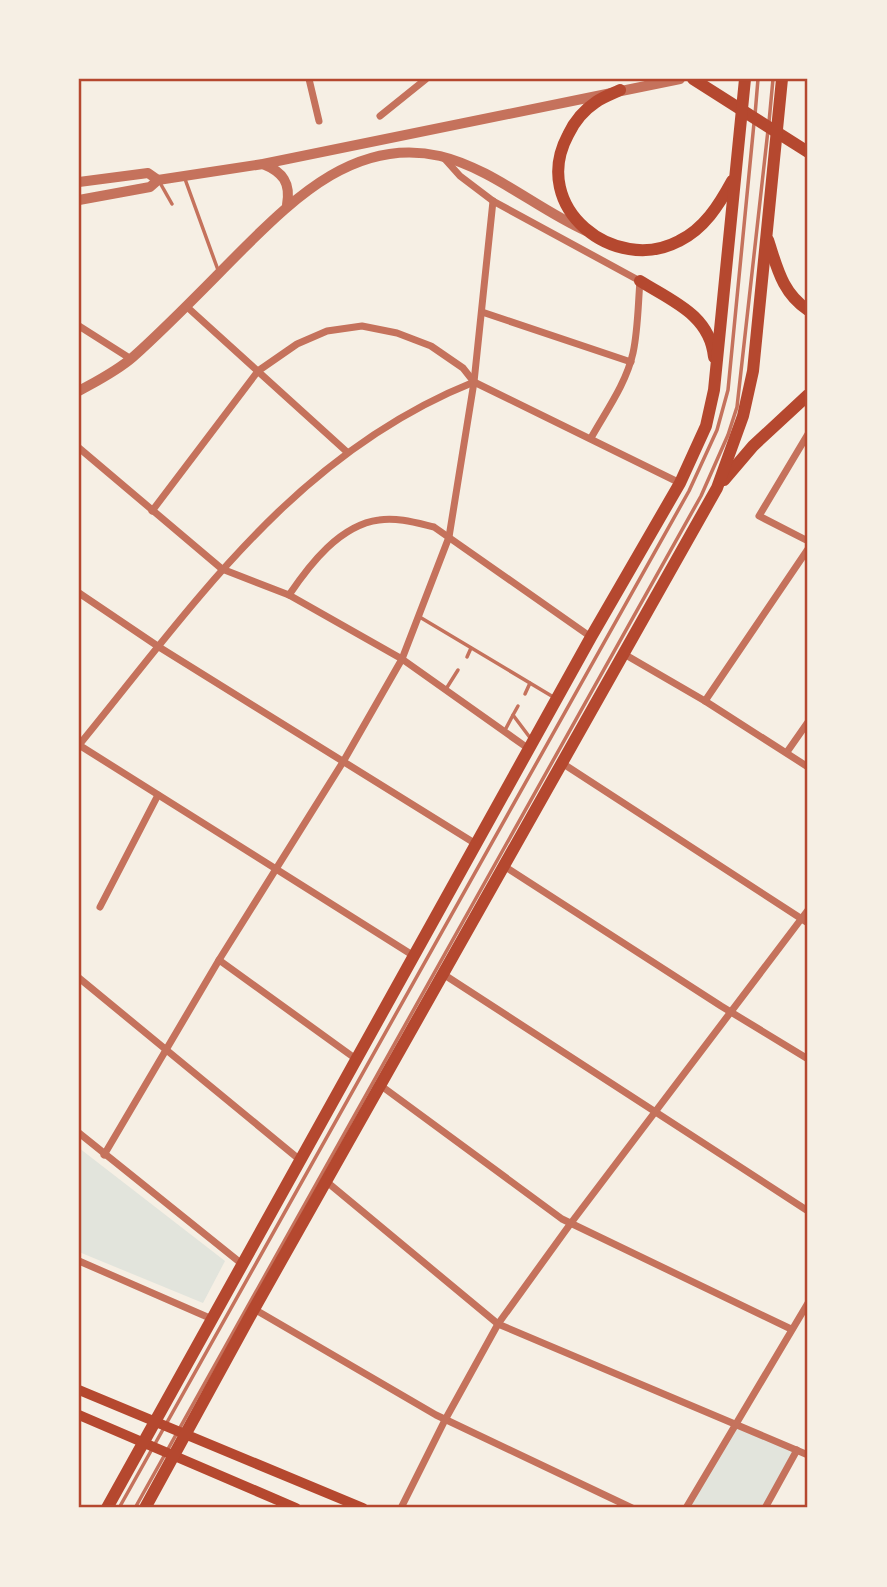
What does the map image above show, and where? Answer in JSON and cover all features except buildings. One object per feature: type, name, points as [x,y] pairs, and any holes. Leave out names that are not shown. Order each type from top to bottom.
[{"type":"main road","points":[[693,79],[808,152]]},
{"type":"main road","points":[[107,1508],[149,1446],[242,1264],[556,699],[680,483],[706,426],[716,377],[745,79]]},
{"type":"main road","points":[[145,1508],[169,1455],[327,1182],[717,488],[743,416],[753,371],[766,233],[767,179],[782,79]]},
{"type":"main road","points":[[620,90],[596,102],[583,113],[568,135],[558,160],[561,196],[574,217],[595,235],[610,243],[630,248],[652,249],[672,245],[692,234],[719,206],[736,169]]},
{"type":"main road","points":[[766,233],[781,281],[793,298],[808,310]]},
{"type":"main road","points":[[640,281],[702,323],[711,341],[716,377]]},
{"type":"main road","points":[[717,488],[753,446],[808,395]]},
{"type":"main road","points":[[79,1390],[363,1508]]},
{"type":"main road","points":[[79,1415],[296,1508]]},
{"type":"street","points":[[309,79],[319,121]]},
{"type":"street","points":[[380,116],[426,79]]},
{"type":"street","points":[[79,200],[150,187],[158,180],[263,164],[680,79]]},
{"type":"street","points":[[79,391],[131,359],[288,205],[325,179],[363,160],[387,154],[416,152],[442,157],[485,174],[562,220],[595,235]]},
{"type":"street","points":[[442,157],[460,176],[493,201],[640,281],[631,362],[592,438]]},
{"type":"street","points":[[263,164],[277,169],[286,179],[290,192],[288,205]]},
{"type":"street","points":[[79,183],[148,173],[158,180]]},
{"type":"street","points":[[104,1155],[219,960],[343,762],[401,659],[449,537],[474,382],[493,201]]},
{"type":"street","points":[[186,306],[347,452]]},
{"type":"street","points":[[482,312],[631,362]]},
{"type":"street","points":[[79,326],[131,359]]},
{"type":"street","points":[[152,511],[258,371],[297,344],[327,331],[362,326],[397,333],[431,346],[463,368],[474,382],[680,483]]},
{"type":"street","points":[[414,956],[79,745],[222,569],[281,507],[347,452],[384,426],[434,398],[474,382]]},
{"type":"street","points":[[808,434],[759,516],[808,541]]},
{"type":"street","points":[[79,448],[222,569],[289,595],[401,659],[504,732],[531,746]]},
{"type":"street","points":[[289,595],[322,552],[346,532],[379,520],[409,521],[434,527],[591,637]]},
{"type":"street","points":[[705,701],[808,549]]},
{"type":"street","points":[[79,593],[159,647],[476,844]]},
{"type":"street","points":[[624,654],[808,766]]},
{"type":"street","points":[[787,752],[808,722]]},
{"type":"street","points":[[562,763],[805,921]]},
{"type":"street","points":[[100,907],[158,795]]},
{"type":"street","points":[[504,866],[730,1012],[808,1059]]},
{"type":"street","points":[[401,1508],[445,1420],[498,1324],[730,1012],[805,921],[808,910]]},
{"type":"street","points":[[219,960],[356,1059]]},
{"type":"street","points":[[443,974],[808,1211]]},
{"type":"street","points":[[79,978],[300,1160]]},
{"type":"street","points":[[380,1085],[562,1219],[791,1329]]},
{"type":"street","points":[[79,1133],[242,1264]]},
{"type":"street","points":[[327,1182],[498,1324],[808,1455]]},
{"type":"street","points":[[79,1261],[212,1319]]},
{"type":"street","points":[[686,1508],[808,1303]]},
{"type":"street","points":[[254,1309],[445,1420],[632,1508]]},
{"type":"street","points":[[765,1508],[797,1450]]},
{"type":"lane","points":[[161,1424],[689,491],[717,430],[725,404],[758,79]]},
{"type":"lane","points":[[181,1434],[701,496],[728,435],[738,399],[767,179],[773,79]]},
{"type":"lane","points":[[183,176],[219,272]]},
{"type":"lane","points":[[158,180],[172,204]]},
{"type":"lane","points":[[193,222],[201,223]]},
{"type":"lane","points":[[418,616],[556,699]]},
{"type":"lane","points":[[467,657],[471,648]]},
{"type":"lane","points":[[446,690],[458,670]]},
{"type":"lane","points":[[525,694],[530,683]]},
{"type":"lane","points":[[504,732],[517,706]]},
{"type":"lane","points":[[513,715],[531,746]]},
{"type":"lane","points":[[119,1508],[149,1446]]},
{"type":"lane","points":[[135,1508],[169,1455]]},
{"type":"shaded area","points":[[79,1148],[225,1261],[203,1303],[79,1252]]},
{"type":"shaded area","points":[[736,1424],[797,1450],[765,1508],[686,1508]]}]
